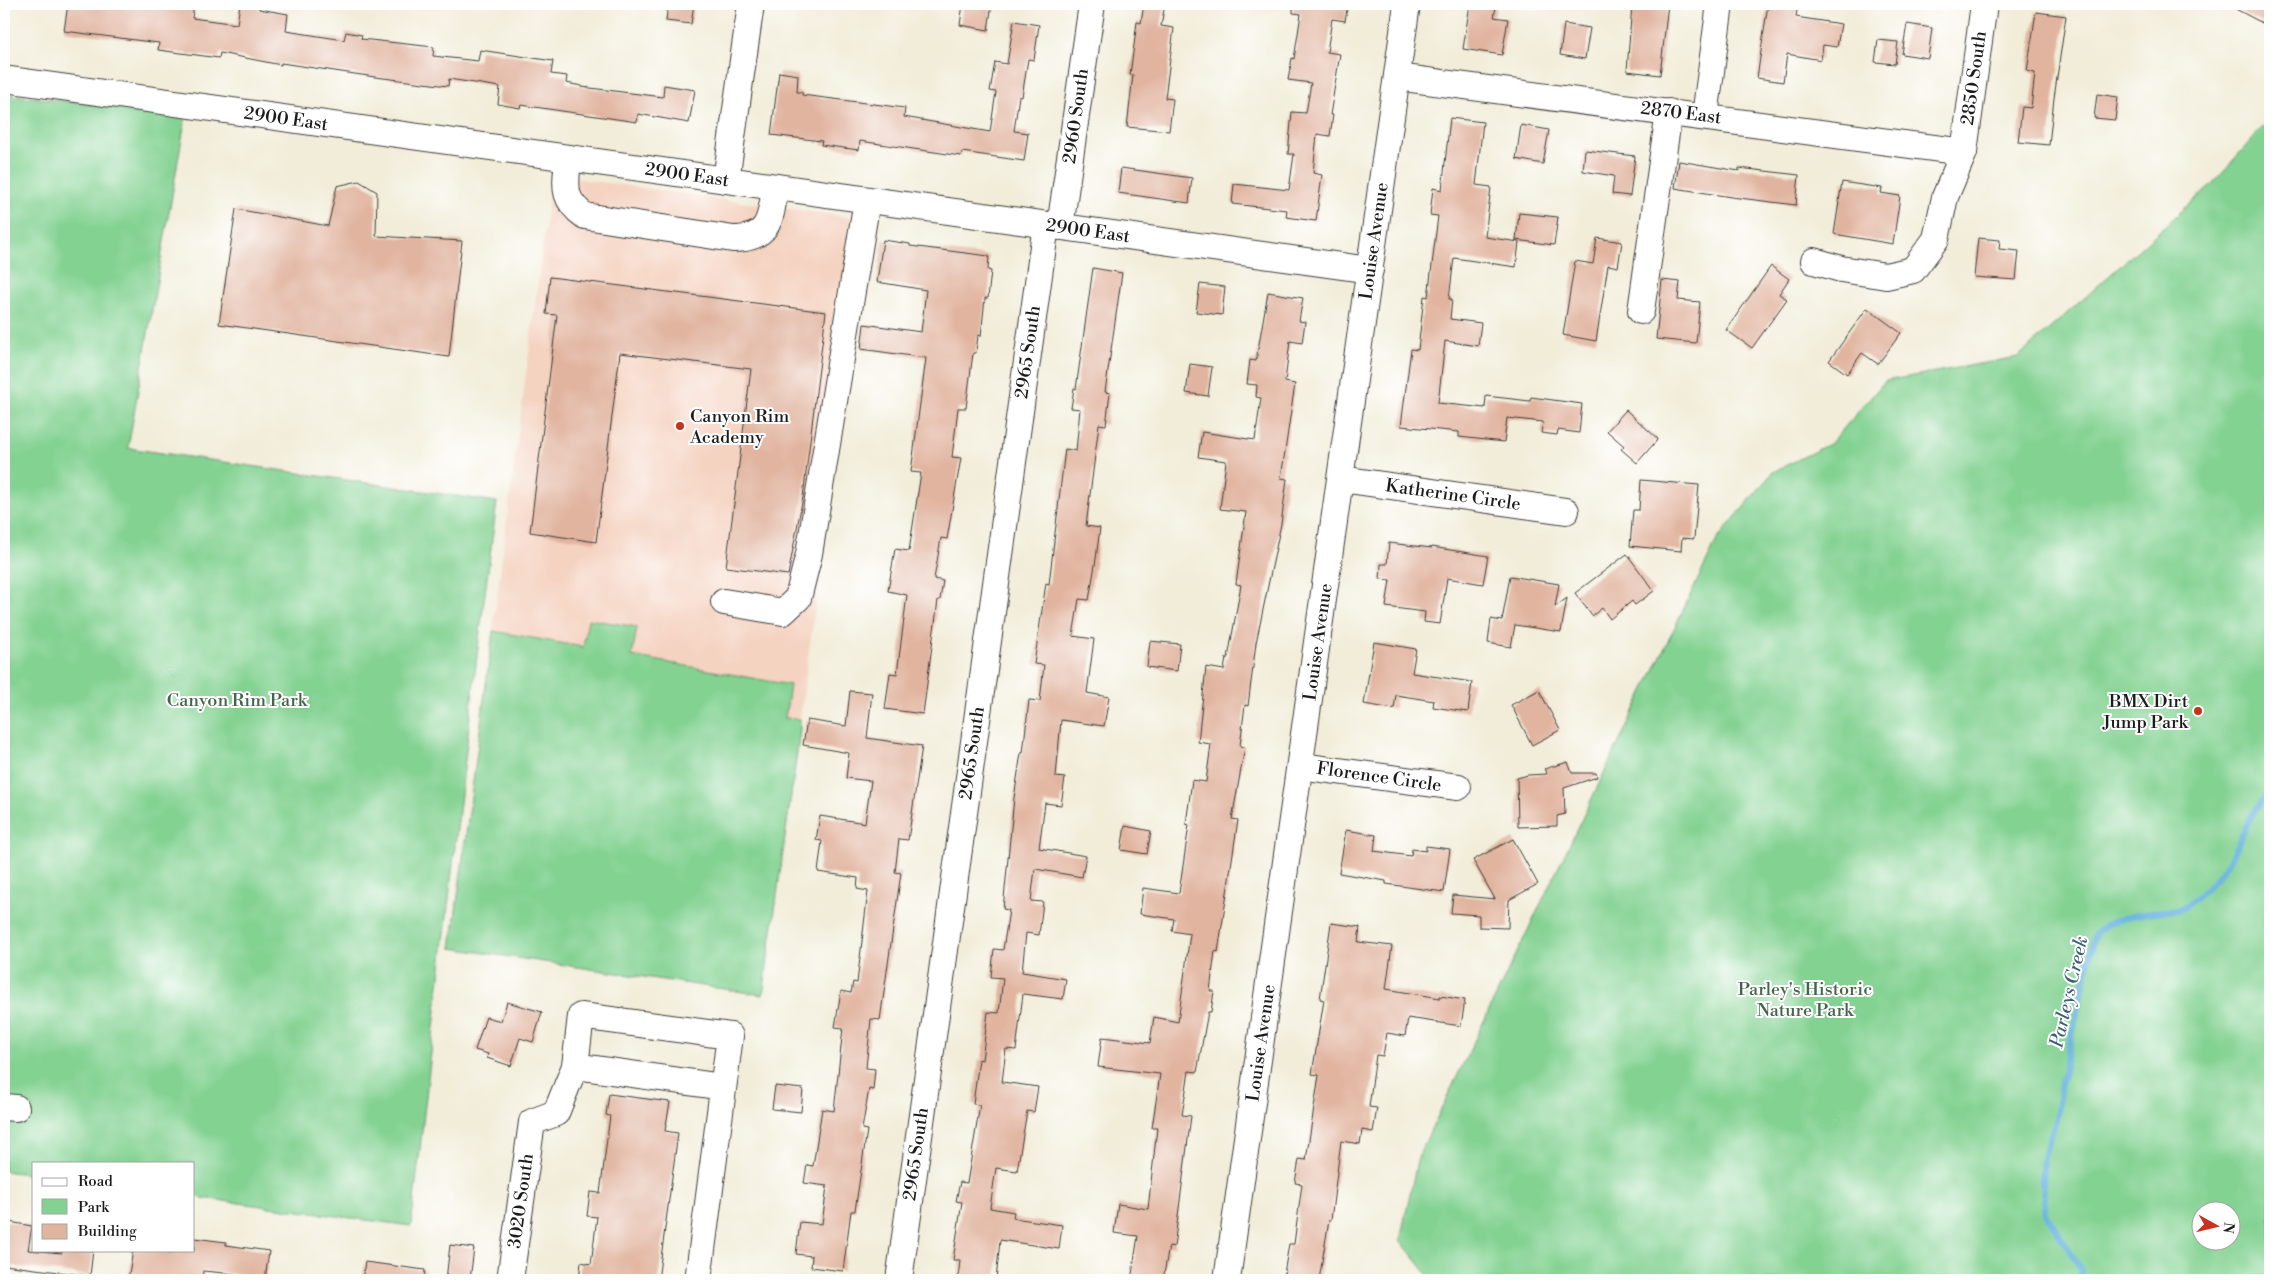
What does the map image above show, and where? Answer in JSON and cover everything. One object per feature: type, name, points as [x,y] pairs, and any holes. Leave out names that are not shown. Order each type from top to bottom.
[{"type":"street","points":[[726,180],[751,4]]},
{"type":"street","name":"2960 South","points":[[1053,226],[1092,4]]},
{"type":"street","name":"Louise Avenue","points":[[1227,1280],[1408,4]]},
{"type":"street","points":[[1704,116],[1720,4]]},
{"type":"street","name":"2850 South","points":[[1814,261],[1841,269],[1886,276],[1913,270],[1936,239],[1945,196],[1964,152],[1984,4]]},
{"type":"street","name":"2870 East","points":[[1397,77],[1704,116],[1964,152]]},
{"type":"street","name":"2900 East","points":[[4,79],[1370,270]]},
{"type":"street","points":[[1641,310],[1669,112]]},
{"type":"street","points":[[568,158],[566,191],[568,200],[573,208],[585,216],[734,239],[753,237],[766,228],[775,187]]},
{"type":"street","points":[[724,602],[783,612],[798,598],[809,554],[867,200]]},
{"type":"street","name":"2965 South","points":[[898,1280],[1053,226]]},
{"type":"street","name":"Katherine Circle","points":[[1341,479],[1566,511]]},
{"type":"street","name":"Florence Circle","points":[[1300,766],[1458,787]]},
{"type":"street","points":[[698,1280],[730,1036],[581,1016],[574,1066],[723,1087]]},
{"type":"street","name":"3020 South","points":[[510,1280],[532,1122],[556,1113],[574,1066]]},
{"type":"shaded area","name":"Canyon Rim Academy","points":[[552,175],[867,220],[763,995],[451,948]]},
{"type":"green space","name":"Canyon Rim Park","points":[[4,94],[186,115],[128,448],[497,502],[479,639],[411,1226],[195,1197],[195,1162],[32,1162],[32,1175],[4,1171]]},
{"type":"green space","name":"Parley's Historic Nature Park","points":[[2270,119],[2270,1280],[1432,1280],[1400,1240],[1418,1157],[1718,538],[1773,472],[1831,443],[1885,381],[2018,357],[2211,185]]},
{"type":"green space","points":[[588,619],[637,627],[632,656],[790,685],[785,718],[800,719],[800,731],[763,995],[451,948],[493,631],[583,647]]},
{"type":"building","points":[[68,4],[194,5],[192,18],[237,24],[240,4],[260,4],[259,9],[288,14],[286,31],[344,40],[346,32],[362,35],[361,39],[434,47],[433,56],[478,61],[480,50],[553,61],[551,74],[567,76],[566,83],[582,87],[663,97],[664,85],[695,90],[689,123],[638,114],[637,122],[521,105],[520,108],[498,104],[500,87],[449,79],[448,86],[281,63],[281,65],[220,53],[219,58],[158,50],[159,43],[64,31]]},
{"type":"building","points":[[668,4],[694,4],[691,24],[666,21]]},
{"type":"building","points":[[963,4],[992,4],[988,30],[960,25]]},
{"type":"building","points":[[1144,4],[1165,4],[1161,26],[1174,28],[1165,98],[1173,99],[1169,131],[1127,127],[1133,75],[1130,75],[1137,22],[1141,23]]},
{"type":"building","points":[[1293,4],[1348,4],[1345,21],[1332,19],[1327,52],[1340,54],[1330,115],[1333,115],[1330,136],[1317,134],[1313,173],[1322,175],[1316,221],[1286,217],[1287,210],[1232,204],[1234,184],[1289,190],[1294,154],[1288,154],[1292,112],[1306,113],[1311,83],[1288,80],[1292,58],[1294,59],[1301,14],[1293,13]]},
{"type":"building","points":[[1470,4],[1496,7],[1494,17],[1508,19],[1502,55],[1463,49]]},
{"type":"building","points":[[1632,4],[1668,4],[1660,75],[1627,71]]},
{"type":"building","points":[[1768,4],[1798,4],[1796,17],[1841,24],[1837,47],[1823,45],[1821,60],[1787,54],[1783,82],[1757,78]]},
{"type":"building","points":[[2226,4],[2270,4],[2270,27]]},
{"type":"building","points":[[2036,12],[2066,16],[2049,145],[2018,142],[2022,107],[2031,108],[2035,73],[2027,71]]},
{"type":"building","points":[[1014,21],[1039,25],[1034,60],[1028,59],[1022,97],[1019,96],[1014,131],[1028,133],[1024,161],[962,152],[961,156],[860,141],[859,150],[821,145],[822,141],[771,135],[779,72],[798,75],[797,92],[802,92],[802,95],[905,108],[904,117],[990,132],[996,92],[990,91],[995,62],[1007,64]]},
{"type":"building","points":[[1564,24],[1590,28],[1585,59],[1560,55]]},
{"type":"building","points":[[1907,24],[1932,28],[1928,58],[1902,54]]},
{"type":"building","points":[[1878,40],[1898,42],[1895,64],[1875,62]]},
{"type":"building","points":[[2097,94],[2118,97],[2115,120],[2094,118]]},
{"type":"building","points":[[1450,118],[1483,122],[1476,185],[1491,187],[1485,237],[1519,242],[1516,267],[1454,258],[1449,299],[1452,299],[1450,319],[1481,323],[1478,346],[1445,341],[1438,403],[1485,408],[1486,396],[1530,401],[1531,397],[1582,404],[1579,433],[1558,430],[1557,435],[1541,433],[1543,422],[1507,418],[1504,442],[1459,437],[1459,432],[1401,426],[1411,349],[1418,350],[1424,296],[1428,297],[1438,216],[1430,215],[1433,188],[1442,190]]},
{"type":"building","points":[[1521,125],[1549,130],[1543,164],[1516,159]]},
{"type":"building","points":[[1585,150],[1635,156],[1630,196],[1612,194],[1614,176],[1583,171]]},
{"type":"building","points":[[1679,161],[1739,171],[1739,168],[1799,175],[1796,205],[1675,188]]},
{"type":"building","points":[[1121,168],[1192,178],[1189,203],[1118,193]]},
{"type":"building","points":[[359,181],[377,192],[376,236],[462,241],[449,357],[219,324],[236,209],[328,226],[337,186]]},
{"type":"building","points":[[1842,182],[1882,188],[1881,193],[1900,196],[1893,244],[1834,234]]},
{"type":"building","points":[[1519,213],[1558,217],[1554,245],[1516,240]]},
{"type":"building","points":[[1597,238],[1622,242],[1618,267],[1608,265],[1596,341],[1563,335],[1575,261],[1593,264]]},
{"type":"building","points":[[1978,238],[2000,240],[1999,249],[2019,251],[2016,280],[1974,277]]},
{"type":"building","points":[[883,240],[910,244],[910,246],[989,256],[988,270],[991,271],[988,298],[985,298],[981,336],[978,335],[976,353],[973,353],[966,408],[958,408],[952,457],[961,458],[947,539],[941,538],[934,579],[943,581],[940,600],[938,600],[923,714],[885,709],[890,673],[897,674],[907,595],[888,591],[895,549],[909,551],[921,473],[911,472],[926,358],[861,349],[864,324],[921,332],[926,290],[877,282]]},
{"type":"building","points":[[1771,266],[1789,279],[1779,294],[1787,299],[1752,348],[1726,330]]},
{"type":"building","points":[[1093,268],[1122,273],[1105,392],[1110,393],[1106,425],[1099,424],[1086,526],[1100,528],[1096,559],[1089,600],[1079,599],[1073,636],[1094,639],[1087,693],[1109,697],[1104,726],[1061,720],[1056,777],[1065,778],[1061,805],[1045,803],[1039,848],[1086,856],[1082,877],[1035,869],[1031,901],[1043,902],[1039,935],[1026,933],[1022,972],[1066,979],[1063,999],[1023,994],[1016,1050],[1006,1049],[1002,1082],[1038,1087],[1034,1112],[1027,1111],[1017,1171],[996,1168],[990,1208],[1014,1212],[1013,1218],[1062,1225],[1059,1249],[1000,1240],[996,1280],[958,1280],[960,1260],[953,1260],[962,1202],[956,1201],[960,1182],[967,1183],[980,1105],[973,1104],[979,1059],[982,1060],[988,1012],[999,1013],[1003,978],[991,977],[994,949],[1003,950],[1009,910],[1003,909],[1014,798],[1021,753],[1023,753],[1029,700],[1040,701],[1044,665],[1034,664],[1046,583],[1049,584],[1065,449],[1076,451],[1080,409],[1071,408],[1074,388],[1076,389]]},
{"type":"building","name":"Canyon Rim Academy","points":[[550,277],[826,312],[803,497],[788,575],[726,567],[751,369],[620,353],[596,542],[530,532],[557,315],[546,314]]},
{"type":"building","points":[[1662,280],[1680,282],[1678,300],[1700,302],[1696,343],[1656,339]]},
{"type":"building","points":[[1200,284],[1225,287],[1222,315],[1196,312]]},
{"type":"building","points":[[1268,292],[1303,298],[1299,321],[1305,322],[1302,343],[1290,341],[1285,382],[1295,384],[1281,478],[1287,479],[1281,524],[1256,643],[1248,706],[1245,705],[1240,746],[1245,747],[1232,819],[1238,820],[1218,952],[1215,951],[1210,991],[1214,991],[1211,1012],[1208,1012],[1197,1072],[1189,1071],[1182,1115],[1191,1116],[1174,1247],[1169,1246],[1163,1280],[1131,1280],[1138,1236],[1114,1233],[1118,1204],[1148,1209],[1157,1128],[1152,1128],[1160,1074],[1098,1067],[1102,1037],[1150,1043],[1154,1017],[1178,1022],[1190,934],[1172,931],[1174,919],[1140,914],[1143,888],[1179,893],[1189,825],[1186,824],[1192,780],[1206,782],[1211,744],[1198,742],[1206,667],[1224,670],[1226,658],[1228,658],[1241,585],[1236,584],[1246,512],[1220,509],[1226,461],[1198,457],[1202,432],[1255,440],[1261,398],[1256,397],[1257,385],[1247,384],[1250,360],[1256,361]]},
{"type":"building","points":[[1867,308],[1901,333],[1878,364],[1862,353],[1847,374],[1829,361]]},
{"type":"building","points":[[1190,364],[1212,367],[1208,396],[1186,393]]},
{"type":"building","points":[[1626,410],[1658,439],[1637,463],[1621,449],[1624,446],[1607,431]]},
{"type":"building","points":[[1641,480],[1699,485],[1694,539],[1682,538],[1681,551],[1630,546],[1633,510],[1639,510]]},
{"type":"building","points":[[1389,543],[1432,547],[1488,556],[1483,584],[1447,578],[1440,624],[1424,622],[1425,612],[1386,607],[1390,580],[1380,579],[1381,564],[1387,564]]},
{"type":"building","points":[[1627,554],[1654,591],[1635,605],[1632,601],[1610,619],[1602,608],[1592,616],[1575,593]]},
{"type":"building","points":[[1510,576],[1559,584],[1555,607],[1567,598],[1561,632],[1515,625],[1511,647],[1488,643],[1491,619],[1502,621]]},
{"type":"building","points":[[1150,641],[1180,644],[1177,671],[1147,667]]},
{"type":"building","points":[[1374,642],[1416,649],[1412,673],[1472,682],[1468,712],[1433,707],[1434,701],[1396,695],[1394,709],[1364,704]]},
{"type":"building","points":[[1539,690],[1560,730],[1532,745],[1511,705]]},
{"type":"building","points":[[850,691],[872,693],[867,738],[922,746],[908,840],[899,839],[895,872],[901,873],[880,1020],[871,1019],[866,1068],[875,1069],[873,1090],[869,1089],[862,1129],[867,1130],[855,1211],[851,1211],[843,1271],[811,1267],[812,1256],[796,1254],[800,1222],[822,1224],[827,1186],[804,1183],[807,1165],[813,1166],[822,1109],[834,1111],[843,1028],[835,1027],[841,991],[851,993],[853,982],[857,983],[868,891],[857,889],[858,878],[818,872],[822,841],[816,840],[820,816],[865,823],[871,781],[846,778],[849,753],[803,745],[807,720],[846,726]]},
{"type":"building","points":[[1568,762],[1572,773],[1596,773],[1597,777],[1564,788],[1565,814],[1557,816],[1557,826],[1518,827],[1517,778],[1528,775],[1547,774],[1544,769]]},
{"type":"building","points":[[1125,826],[1151,831],[1147,854],[1121,850]]},
{"type":"building","points":[[1346,830],[1376,835],[1374,851],[1411,856],[1412,849],[1426,851],[1426,846],[1450,849],[1444,892],[1386,884],[1386,881],[1339,873]]},
{"type":"building","points":[[1513,839],[1538,884],[1509,900],[1508,928],[1479,927],[1479,915],[1451,913],[1453,895],[1495,899],[1473,860]]},
{"type":"building","points":[[1331,923],[1360,927],[1358,942],[1392,946],[1386,989],[1465,1000],[1461,1026],[1408,1018],[1405,1036],[1387,1033],[1383,1056],[1376,1055],[1369,1107],[1377,1108],[1373,1132],[1362,1130],[1360,1144],[1341,1141],[1331,1220],[1329,1220],[1319,1280],[1283,1280],[1289,1244],[1294,1244],[1302,1184],[1295,1183],[1299,1159],[1306,1160],[1319,1075],[1312,1074],[1324,1000],[1320,999]]},
{"type":"building","points":[[507,1002],[542,1012],[533,1042],[520,1038],[511,1066],[487,1058],[488,1054],[475,1050],[486,1017],[501,1021]]},
{"type":"building","points":[[775,1086],[803,1089],[801,1112],[772,1109]]},
{"type":"building","points":[[609,1094],[670,1102],[665,1131],[678,1133],[658,1280],[579,1280],[581,1262],[591,1264],[597,1217],[587,1216],[590,1192],[600,1193],[610,1116],[606,1115]]},
{"type":"building","points":[[4,1221],[32,1226],[28,1250],[32,1252],[93,1252],[90,1276],[4,1265]]},
{"type":"building","points":[[195,1238],[269,1251],[265,1280],[235,1280],[235,1274],[203,1271],[202,1280],[128,1280],[133,1252],[195,1252]]},
{"type":"building","points":[[450,1245],[474,1248],[470,1280],[446,1280]]},
{"type":"building","points":[[365,1262],[425,1270],[424,1280],[362,1280]]},
{"type":"waterway","name":"Parleys Creek","points":[[2080,1280],[2081,1269],[2046,1214],[2042,1184],[2044,1154],[2055,1126],[2061,1084],[2095,934],[2109,924],[2126,917],[2177,910],[2191,903],[2213,882],[2227,864],[2251,817],[2270,793]]},
{"type":"place","name":"Canyon Rim Academy","points":[[680,426]]},
{"type":"place","name":"BMX Dirt Jump Park","points":[[2198,711]]}]
